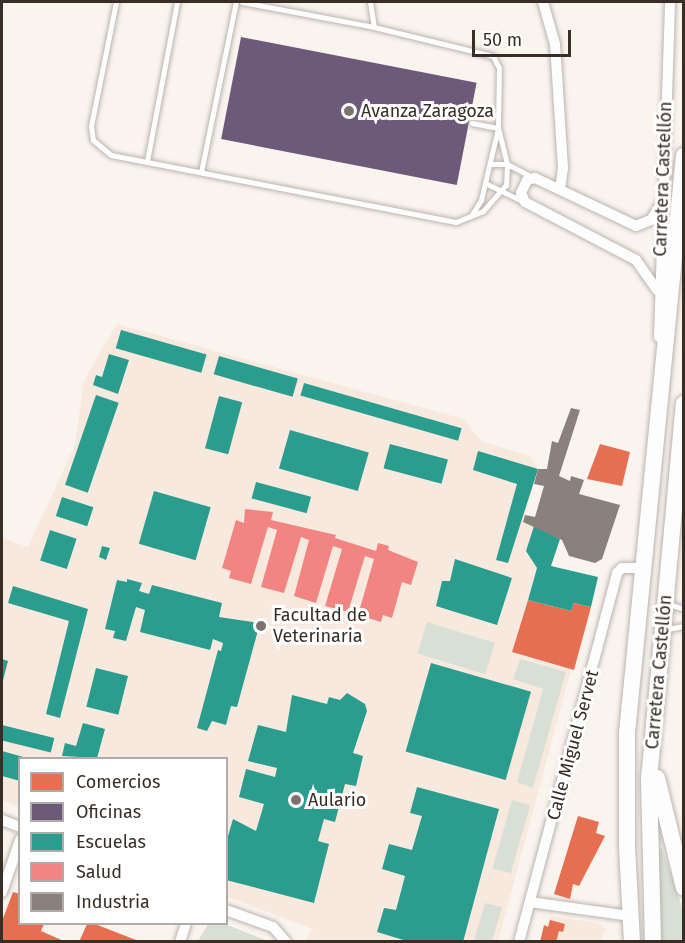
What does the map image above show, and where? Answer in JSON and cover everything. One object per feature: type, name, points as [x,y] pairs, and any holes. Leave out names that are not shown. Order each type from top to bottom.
[{"type":"highway","name":"Carretera Castellón","points":[[632,942],[629,919],[627,733],[641,568],[684,156]]},
{"type":"highway","name":"Carretera Castellón","points":[[652,942],[649,779],[684,404]]},
{"type":"highway","points":[[653,747],[664,818],[684,888]]},
{"type":"highway","points":[[619,942],[629,919]]},
{"type":"street","points":[[543,2],[555,44],[563,168],[560,190]]},
{"type":"street","name":"Carretera Castellón","points":[[657,429],[661,203],[670,2]]},
{"type":"street","points":[[659,295],[650,275],[636,260],[525,202],[522,190],[527,180],[535,178],[636,226],[651,220],[661,203]]},
{"type":"street","name":"Calle Miguel Servet","points":[[519,942],[620,569],[641,568]]},
{"type":"street","points":[[2,820],[18,825]]},
{"type":"street","points":[[2,892],[18,846]]},
{"type":"street","points":[[530,902],[629,919]]},
{"type":"street","points":[[228,911],[273,927],[286,942]]},
{"type":"street","points":[[180,942],[186,925]]},
{"type":"lane","points":[[116,2],[91,126],[93,140],[111,155],[449,222],[470,217],[502,194],[507,182],[507,164],[498,128]]},
{"type":"lane","points":[[147,161],[177,2]]},
{"type":"lane","points":[[201,172],[236,2]]},
{"type":"lane","points":[[242,2],[374,27],[493,56],[499,68],[498,128],[491,164],[470,217]]},
{"type":"lane","points":[[370,2],[374,27]]},
{"type":"lane","points":[[472,123],[498,128]]},
{"type":"lane","points":[[491,164],[507,164],[535,178]]},
{"type":"lane","points":[[485,183],[502,194],[525,202]]},
{"type":"lane","points":[[665,603],[684,609]]},
{"type":"lane","points":[[662,629],[684,626]]},
{"type":"shaded area","name":"Facultad de Veterinaria","points":[[117,324],[464,419],[481,441],[530,456],[538,469],[523,522],[534,526],[526,551],[537,568],[512,652],[571,670],[498,941],[305,941],[313,929],[228,897],[228,757],[18,757],[18,807],[2,800],[2,538],[28,547],[75,445],[84,380]]},
{"type":"shaded area","points":[[427,622],[495,643],[485,674],[417,654]]},
{"type":"shaded area","points":[[520,659],[566,672],[533,788],[517,782],[543,689],[513,679]]},
{"type":"shaded area","points":[[512,800],[530,805],[511,873],[492,868]]},
{"type":"shaded area","points":[[662,848],[683,910],[683,941],[660,941],[658,850]]},
{"type":"shaded area","points":[[485,903],[502,907],[492,941],[474,941]]},
{"type":"shaded area","points":[[550,916],[597,923],[605,929],[600,941],[542,942]]},
{"type":"shaded area","points":[[207,925],[228,925],[268,941],[198,941]]},
{"type":"building: Comercios","points":[[600,444],[630,452],[622,486],[587,479]]},
{"type":"building: Comercios","points":[[528,600],[571,611],[574,603],[591,607],[574,670],[512,652]]},
{"type":"building: Comercios","points":[[578,816],[599,822],[596,833],[605,836],[579,886],[573,884],[570,899],[554,894]]},
{"type":"building: Comercios","points":[[13,892],[18,893],[18,925],[44,925],[41,931],[66,942],[2,942],[2,921]]},
{"type":"building: Comercios","points":[[550,920],[565,924],[563,932],[559,931],[556,942],[540,942],[544,925],[548,927]]},
{"type":"building: Comercios","points":[[87,925],[98,925],[141,942],[79,942]]},
{"type":"building: Oficinas","name":"Avanza Zaragoza","points":[[241,37],[477,83],[457,185],[221,139]]},
{"type":"building: Escuelas","points":[[121,330],[207,355],[201,373],[116,348]]},
{"type":"building: Escuelas","points":[[109,354],[129,360],[118,394],[93,385],[96,375],[102,377]]},
{"type":"building: Escuelas","points":[[219,356],[298,379],[293,397],[214,374]]},
{"type":"building: Escuelas","points":[[304,383],[462,428],[458,441],[300,395]]},
{"type":"building: Escuelas","points":[[96,395],[119,403],[88,493],[65,485]]},
{"type":"building: Escuelas","points":[[219,396],[242,402],[228,454],[205,448]]},
{"type":"building: Escuelas","points":[[290,430],[369,453],[358,491],[279,468]]},
{"type":"building: Escuelas","points":[[390,444],[448,460],[441,484],[384,468]]},
{"type":"building: Escuelas","points":[[478,451],[538,469],[508,563],[496,560],[517,484],[473,470]]},
{"type":"building: Escuelas","points":[[256,482],[311,497],[307,513],[252,498]]},
{"type":"building: Escuelas","points":[[154,491],[211,507],[196,560],[139,544]]},
{"type":"building: Escuelas","points":[[62,497],[93,507],[87,526],[56,516]]},
{"type":"building: Escuelas","points":[[534,526],[560,539],[551,566],[598,577],[591,607],[574,603],[571,611],[528,600],[537,568],[526,551]]},
{"type":"building: Escuelas","points":[[50,530],[77,539],[67,569],[40,560]]},
{"type":"building: Escuelas","points":[[102,546],[110,548],[106,560],[99,557]]},
{"type":"building: Escuelas","points":[[455,559],[512,578],[497,625],[436,606],[442,581],[450,581]]},
{"type":"building: Escuelas","points":[[127,579],[142,583],[139,591],[149,594],[152,585],[222,603],[219,617],[260,623],[237,707],[231,706],[226,725],[212,721],[207,731],[197,728],[218,650],[221,651],[223,643],[213,639],[210,650],[140,632],[145,610],[136,607],[126,641],[113,638],[115,631],[105,629],[117,580],[127,582]]},
{"type":"building: Escuelas","points":[[13,586],[88,609],[60,718],[46,714],[69,621],[8,603]]},
{"type":"building: Escuelas","points":[[2,659],[8,661],[2,684]]},
{"type":"building: Escuelas","points":[[431,663],[531,692],[506,780],[406,751]]},
{"type":"building: Escuelas","points":[[96,668],[128,676],[118,715],[86,707]]},
{"type":"building: Escuelas","name":"Aulario","points":[[347,693],[365,704],[367,711],[353,753],[363,756],[356,786],[345,784],[335,822],[324,819],[318,841],[329,844],[314,903],[228,881],[228,836],[233,819],[256,831],[264,804],[239,797],[246,769],[275,777],[277,768],[248,761],[258,725],[286,732],[292,695],[327,704],[329,697],[340,700]]},
{"type":"building: Escuelas","points":[[83,723],[105,729],[97,757],[62,756],[65,743],[76,746]]},
{"type":"building: Escuelas","points":[[2,725],[54,738],[51,753],[2,740]]},
{"type":"building: Escuelas","points":[[2,751],[23,757],[18,757],[18,780],[2,776]]},
{"type":"building: Escuelas","points":[[417,787],[499,809],[463,942],[410,942],[377,932],[384,908],[396,910],[405,876],[382,869],[389,844],[412,850],[422,816],[410,813]]},
{"type":"building: Salud","points":[[245,509],[273,512],[271,520],[336,535],[335,538],[376,551],[378,543],[389,546],[388,550],[418,562],[411,585],[402,582],[392,618],[383,615],[381,622],[358,615],[374,559],[365,556],[348,612],[325,606],[342,549],[333,546],[316,603],[294,596],[309,540],[301,537],[284,593],[261,587],[277,530],[268,527],[251,584],[229,578],[231,571],[222,568],[236,520],[244,523]]},
{"type":"building: Industria","points":[[571,408],[580,410],[559,476],[570,481],[571,476],[584,480],[579,494],[620,505],[602,559],[595,563],[569,556],[562,540],[523,522],[525,515],[535,517],[544,486],[534,484],[538,469],[547,469],[552,441],[558,443]]},
{"type":"place","name":"Avanza Zaragoza","points":[[349,111]]},
{"type":"place","name":"Facultad de Veterinaria","points":[[261,626]]},
{"type":"place","name":"Aulario","points":[[296,800]]}]
